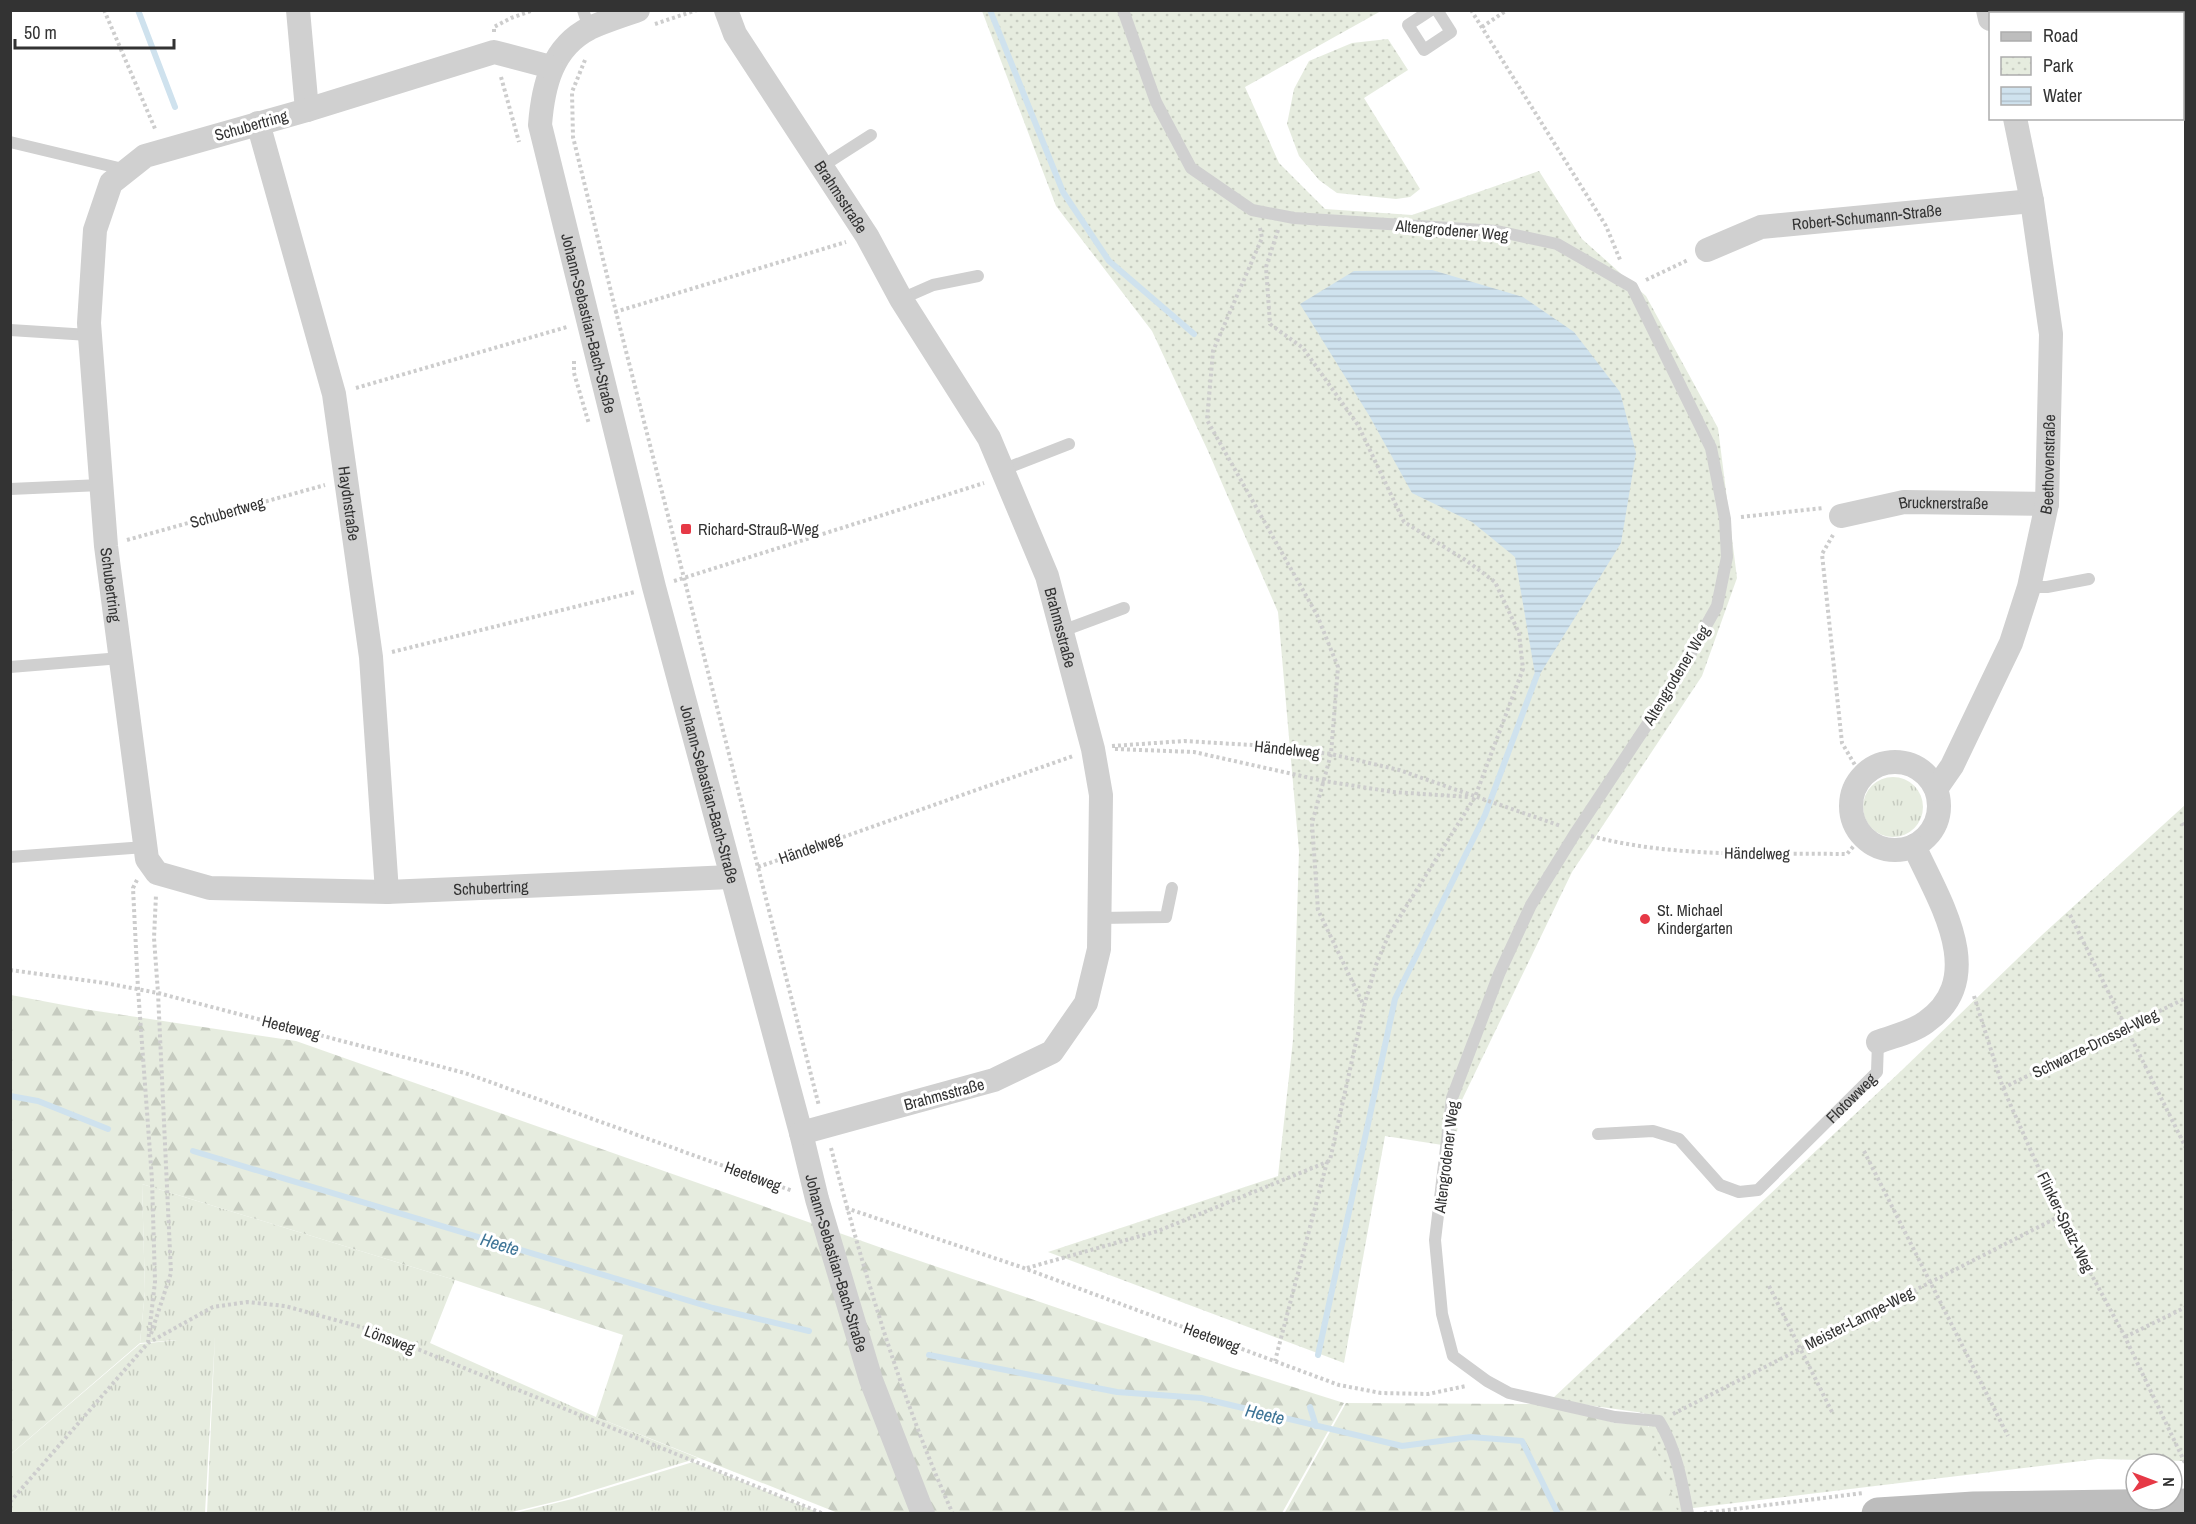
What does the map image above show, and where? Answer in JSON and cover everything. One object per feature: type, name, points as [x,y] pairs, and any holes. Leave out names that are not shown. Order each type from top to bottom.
[{"type":"main road","points":[[1878,1514],[1974,1508],[2186,1505]]},
{"type":"street","points":[[297,10],[307,110]]},
{"type":"street","name":"Brahmsstraße","points":[[726,10],[735,34],[867,236],[902,299],[989,438],[1047,576],[1093,748],[1101,795],[1099,949],[1086,1003],[1052,1052],[994,1080],[801,1133]]},
{"type":"street","points":[[551,67],[586,19],[646,18]]},
{"type":"street","name":"Schubertring","points":[[551,67],[495,52],[307,110],[145,156],[111,183],[95,230],[89,335],[106,546],[149,860],[210,888],[387,892],[731,877]]},
{"type":"street","name":"Johann-Sebastian-Bach-Straße","points":[[551,67],[542,97],[540,125],[654,587],[817,1199],[871,1380],[923,1514]]},
{"type":"street","name":"Beethovenstraße","points":[[1936,789],[1952,766],[2011,643],[2029,587],[2047,504],[2051,334],[2032,201],[2015,120]]},
{"type":"street","name":"Haydnstraße","points":[[258,123],[334,394],[371,657],[387,892]]},
{"type":"street","name":"Robert-Schumann-Straße","points":[[1707,250],[1761,227],[2032,201]]},
{"type":"street","name":"Brucknerstraße","points":[[1841,516],[1904,502],[2047,504]]},
{"type":"street","points":[[1902,762],[1916,767],[1928,777],[1936,789],[1939,802],[1938,815],[1933,828],[1914,846],[1900,850],[1886,850],[1862,836],[1855,825],[1851,813],[1854,788],[1873,768],[1887,763],[1902,762]]},
{"type":"street","name":"Flotowweg","points":[[1878,1042],[1925,1023],[1944,1004],[1956,977],[1958,956],[1952,931],[1914,846]]},
{"type":"lane","name":"Altengrodener Weg","points":[[1123,10],[1156,102],[1191,168],[1255,211],[1294,218],[1497,231],[1557,244],[1632,287],[1711,448],[1725,519],[1727,557],[1717,606],[1672,687],[1576,832],[1531,905],[1499,974],[1452,1098],[1436,1240],[1442,1314],[1453,1356],[1487,1381],[1509,1393],[1615,1417],[1659,1421]]},
{"type":"lane","points":[[1431,10],[1408,25],[1424,50],[1451,32],[1437,10]]},
{"type":"lane","points":[[821,167],[871,135]]},
{"type":"lane","points":[[10,142],[128,170]]},
{"type":"lane","points":[[902,299],[933,285],[978,276]]},
{"type":"lane","points":[[10,330],[89,335]]},
{"type":"lane","points":[[1004,473],[1069,444]]},
{"type":"lane","points":[[10,489],[101,485]]},
{"type":"lane","points":[[2029,587],[2047,587],[2089,579]]},
{"type":"lane","points":[[1062,631],[1124,608]]},
{"type":"lane","points":[[10,668],[121,658]]},
{"type":"lane","points":[[10,857],[149,860]]},
{"type":"lane","points":[[1099,918],[1166,917],[1172,888]]},
{"type":"lane","name":"Flotowweg","points":[[1598,1134],[1653,1131],[1679,1139],[1720,1185],[1740,1192],[1758,1190],[1877,1072],[1878,1042]]},
{"type":"lane","points":[[1659,1421],[1671,1447],[1683,1483],[1688,1514]]},
{"type":"path","points":[[646,18],[696,10]]},
{"type":"path","points":[[1471,10],[1606,226],[1632,287],[1707,250]]},
{"type":"path","points":[[1482,27],[1507,10]]},
{"type":"path","points":[[104,11],[164,150]]},
{"type":"path","points":[[483,31],[495,27]]},
{"type":"path","points":[[586,59],[572,92],[573,136],[616,312],[847,1208],[902,1384],[935,1475],[953,1514]]},
{"type":"path","points":[[1255,211],[1262,238],[1213,351],[1207,420],[1317,615],[1338,667],[1331,754],[1312,823],[1318,910],[1364,1006]]},
{"type":"path","points":[[1255,211],[1278,231],[1266,267],[1270,324],[1303,348],[1358,425],[1404,522],[1467,561],[1495,582],[1519,633],[1523,669],[1476,798],[1389,934],[1376,965],[1364,1006],[1330,1160],[1327,1162],[1275,1361]]},
{"type":"path","points":[[371,657],[654,587],[1004,473]]},
{"type":"path","name":"Schubertweg","points":[[106,546],[347,479]]},
{"type":"path","points":[[1725,519],[1821,508],[1841,516],[1822,554],[1842,743],[1862,777]]},
{"type":"path","name":"Händelweg","points":[[731,877],[1093,748],[1184,741],[1252,745],[1331,754],[1400,770],[1576,832],[1624,845],[1722,853],[1847,854],[1862,836]]},
{"type":"path","name":"Händelweg","points":[[1093,748],[1194,752],[1324,781],[1393,792],[1476,798]]},
{"type":"path","points":[[2182,823],[2186,829]]},
{"type":"path","points":[[148,1343],[155,1282],[152,1180],[133,888],[149,860]]},
{"type":"path","points":[[148,1343],[171,1273],[158,993],[149,860]]},
{"type":"path","points":[[2070,915],[2186,1148]]},
{"type":"path","name":"Heeteweg","points":[[10,970],[158,993],[465,1073],[817,1199],[1026,1269],[1339,1385],[1381,1393],[1428,1394],[1487,1381]]},
{"type":"path","name":"Flinker-Spatz-Weg","points":[[1956,977],[1972,991],[2003,1088],[2060,1216],[2125,1337],[2186,1465]]},
{"type":"path","name":"Schwarze-Drossel-Weg","points":[[2003,1088],[2186,998]]},
{"type":"path","points":[[1864,1151],[2008,1436]]},
{"type":"path","points":[[1026,1269],[1158,1231],[1327,1162]]},
{"type":"path","name":"Meister-Lampe-Weg","points":[[1659,1421],[2060,1216]]},
{"type":"path","points":[[1769,1286],[1833,1414]]},
{"type":"path","name":"Lönsweg","points":[[10,1502],[148,1343],[213,1307],[247,1302],[285,1306],[368,1329],[824,1514]]},
{"type":"path","points":[[2125,1337],[2186,1307]]},
{"type":"green space","points":[[982,11],[1381,11],[1245,87],[1279,163],[1325,209],[1412,215],[1539,171],[1582,239],[1646,296],[1718,428],[1737,578],[1702,676],[1572,872],[1461,1102],[1455,1147],[1385,1136],[1344,1363],[1048,1252],[1278,1176],[1293,1040],[1299,851],[1278,612],[1208,451],[1152,331],[1056,206]]},
{"type":"green space","points":[[1388,39],[1408,70],[1364,98],[1420,189],[1410,197],[1396,199],[1337,193],[1319,180],[1299,156],[1287,124],[1294,89],[1309,61],[1352,43]]},
{"type":"green space","points":[[1893,777],[1910,782],[1918,790],[1923,807],[1918,824],[1910,832],[1893,837],[1876,832],[1868,824],[1863,807],[1868,790],[1876,782]]},
{"type":"green space","points":[[2185,805],[2185,1461],[2184,1452],[2124,1452],[2124,1460],[2098,1459],[1677,1510],[1644,1413],[1551,1400],[2042,935]]},
{"type":"green space","points":[[11,995],[90,1010],[296,1041],[879,1247],[1233,1368],[1344,1403],[1282,1513],[838,1513],[596,1417],[623,1335],[455,1280],[142,1184],[145,1291],[140,1343],[11,1454]]},
{"type":"green space","points":[[142,1184],[455,1280],[430,1343],[596,1417],[698,1458],[562,1500],[508,1513],[207,1513],[215,1336],[205,1513],[11,1513],[10,1455],[140,1344],[177,1340],[140,1343],[145,1291]]},
{"type":"green space","points":[[1346,1403],[1547,1404],[1615,1423],[1647,1425],[1664,1446],[1683,1514],[1284,1514]]},
{"type":"green space","points":[[693,1462],[820,1513],[515,1513],[572,1499]]},
{"type":"water","points":[[1432,270],[1523,297],[1574,332],[1620,392],[1636,453],[1621,543],[1540,674],[1535,674],[1515,557],[1472,522],[1412,493],[1370,417],[1300,304],[1354,271]]},
{"type":"waterway","points":[[138,10],[175,107]]},
{"type":"waterway","points":[[990,10],[1063,192],[1109,261],[1194,334]]},
{"type":"waterway","points":[[1318,1355],[1395,999],[1485,815],[1537,675]]},
{"type":"waterway","name":"Heete","points":[[10,1096],[38,1101],[108,1129]]},
{"type":"waterway","name":"Heete","points":[[193,1151],[713,1308],[809,1331]]},
{"type":"waterway","name":"Heete","points":[[929,1355],[1117,1392],[1201,1398],[1402,1446],[1471,1437],[1522,1441],[1558,1514]]},
{"type":"waterway","points":[[1310,1407],[1316,1426]]},
{"type":"place","name":"Richard-Strauß-Weg","points":[[686,529]]},
{"type":"place","name":"St. Michael Kindergarten","points":[[1645,919]]}]
